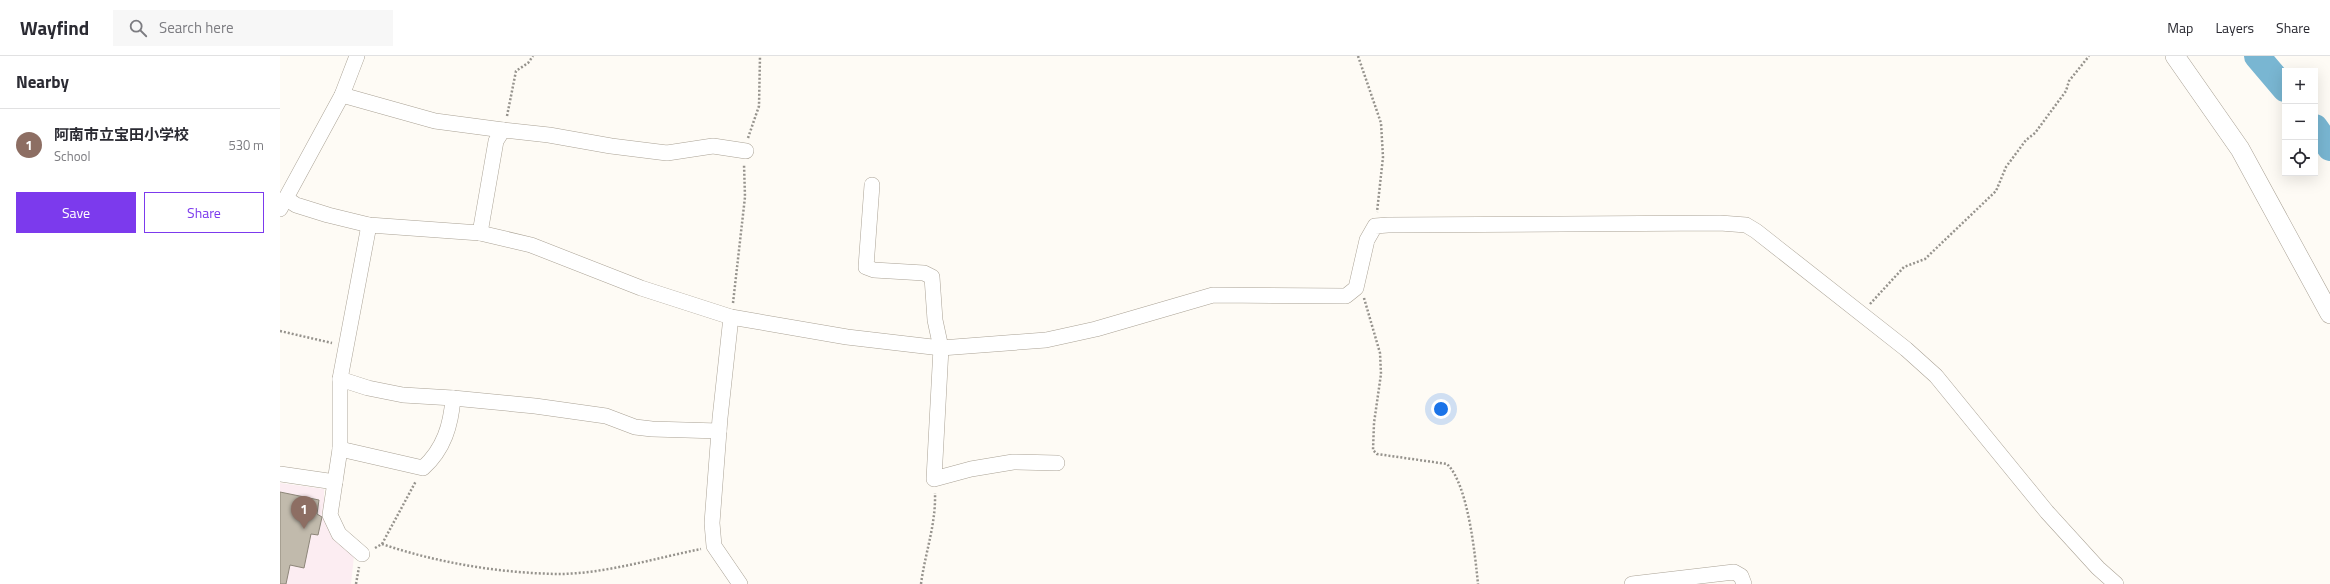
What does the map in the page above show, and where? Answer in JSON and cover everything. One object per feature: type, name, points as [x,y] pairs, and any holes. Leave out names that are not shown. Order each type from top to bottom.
[{"type":"street","points":[[357,56],[342,95],[284,204],[296,205],[369,225],[480,234],[531,245],[641,288],[731,317],[847,336],[941,348],[1046,340],[1096,329],[1213,295],[1346,296],[1353,292],[1356,288],[1367,240],[1375,226],[1388,224],[1720,223],[1746,225],[1756,231],[1861,313],[1906,349],[1936,376],[2047,512],[2098,568],[2116,584]]},
{"type":"street","points":[[2175,56],[2240,149],[2330,314]]},
{"type":"street","points":[[342,95],[435,121],[549,135],[610,146],[667,153],[713,146],[746,151]]},
{"type":"street","points":[[480,234],[496,141],[503,130]]},
{"type":"street","points":[[872,185],[866,267],[874,270],[924,273],[932,277],[935,320],[941,348],[934,479],[971,469],[1013,462],[1057,464]]},
{"type":"street","points":[[362,554],[339,534],[330,515],[340,449],[340,378],[369,225]]},
{"type":"street","points":[[731,317],[719,431],[712,523],[714,546],[740,584]]},
{"type":"street","points":[[340,378],[368,388],[403,395],[453,398],[606,416],[635,427],[652,429],[719,431]]},
{"type":"street","points":[[340,449],[423,468],[436,457],[449,427],[453,398]]},
{"type":"street","points":[[280,474],[335,482]]},
{"type":"street","points":[[1632,584],[1734,572],[1741,576],[1744,584]]},
{"type":"path","points":[[503,130],[516,71],[528,64],[533,56]]},
{"type":"path","points":[[731,317],[745,197],[743,170],[749,134],[759,106],[760,56]]},
{"type":"path","points":[[1358,56],[1381,123],[1383,157],[1375,226]]},
{"type":"path","points":[[1861,313],[1904,267],[1925,259],[1996,191],[2006,167],[2026,140],[2035,133],[2066,91],[2069,81],[2089,56]]},
{"type":"path","points":[[1353,292],[1364,298],[1380,353],[1382,374],[1374,423],[1373,450],[1377,454],[1447,464],[1454,471],[1462,491],[1475,553],[1478,584]]},
{"type":"path","points":[[280,331],[346,347]]},
{"type":"path","points":[[356,584],[362,554],[382,544],[423,468]]},
{"type":"path","points":[[921,584],[935,510],[934,479]]},
{"type":"path","points":[[382,544],[459,564],[559,574],[612,567],[714,546]]},
{"type":"shaded area","points":[[280,483],[324,489],[324,520],[332,538],[354,556],[351,584],[280,584]]},
{"type":"building","points":[[280,492],[319,500],[317,514],[322,517],[318,535],[311,534],[304,568],[290,565],[286,584],[280,584]]},
{"type":"waterway","points":[[2257,56],[2282,85]]},
{"type":"waterway","points":[[2318,131],[2330,148]]},
{"type":"place","name":"阿南市立宝田小学校","points":[[304,529]]}]
